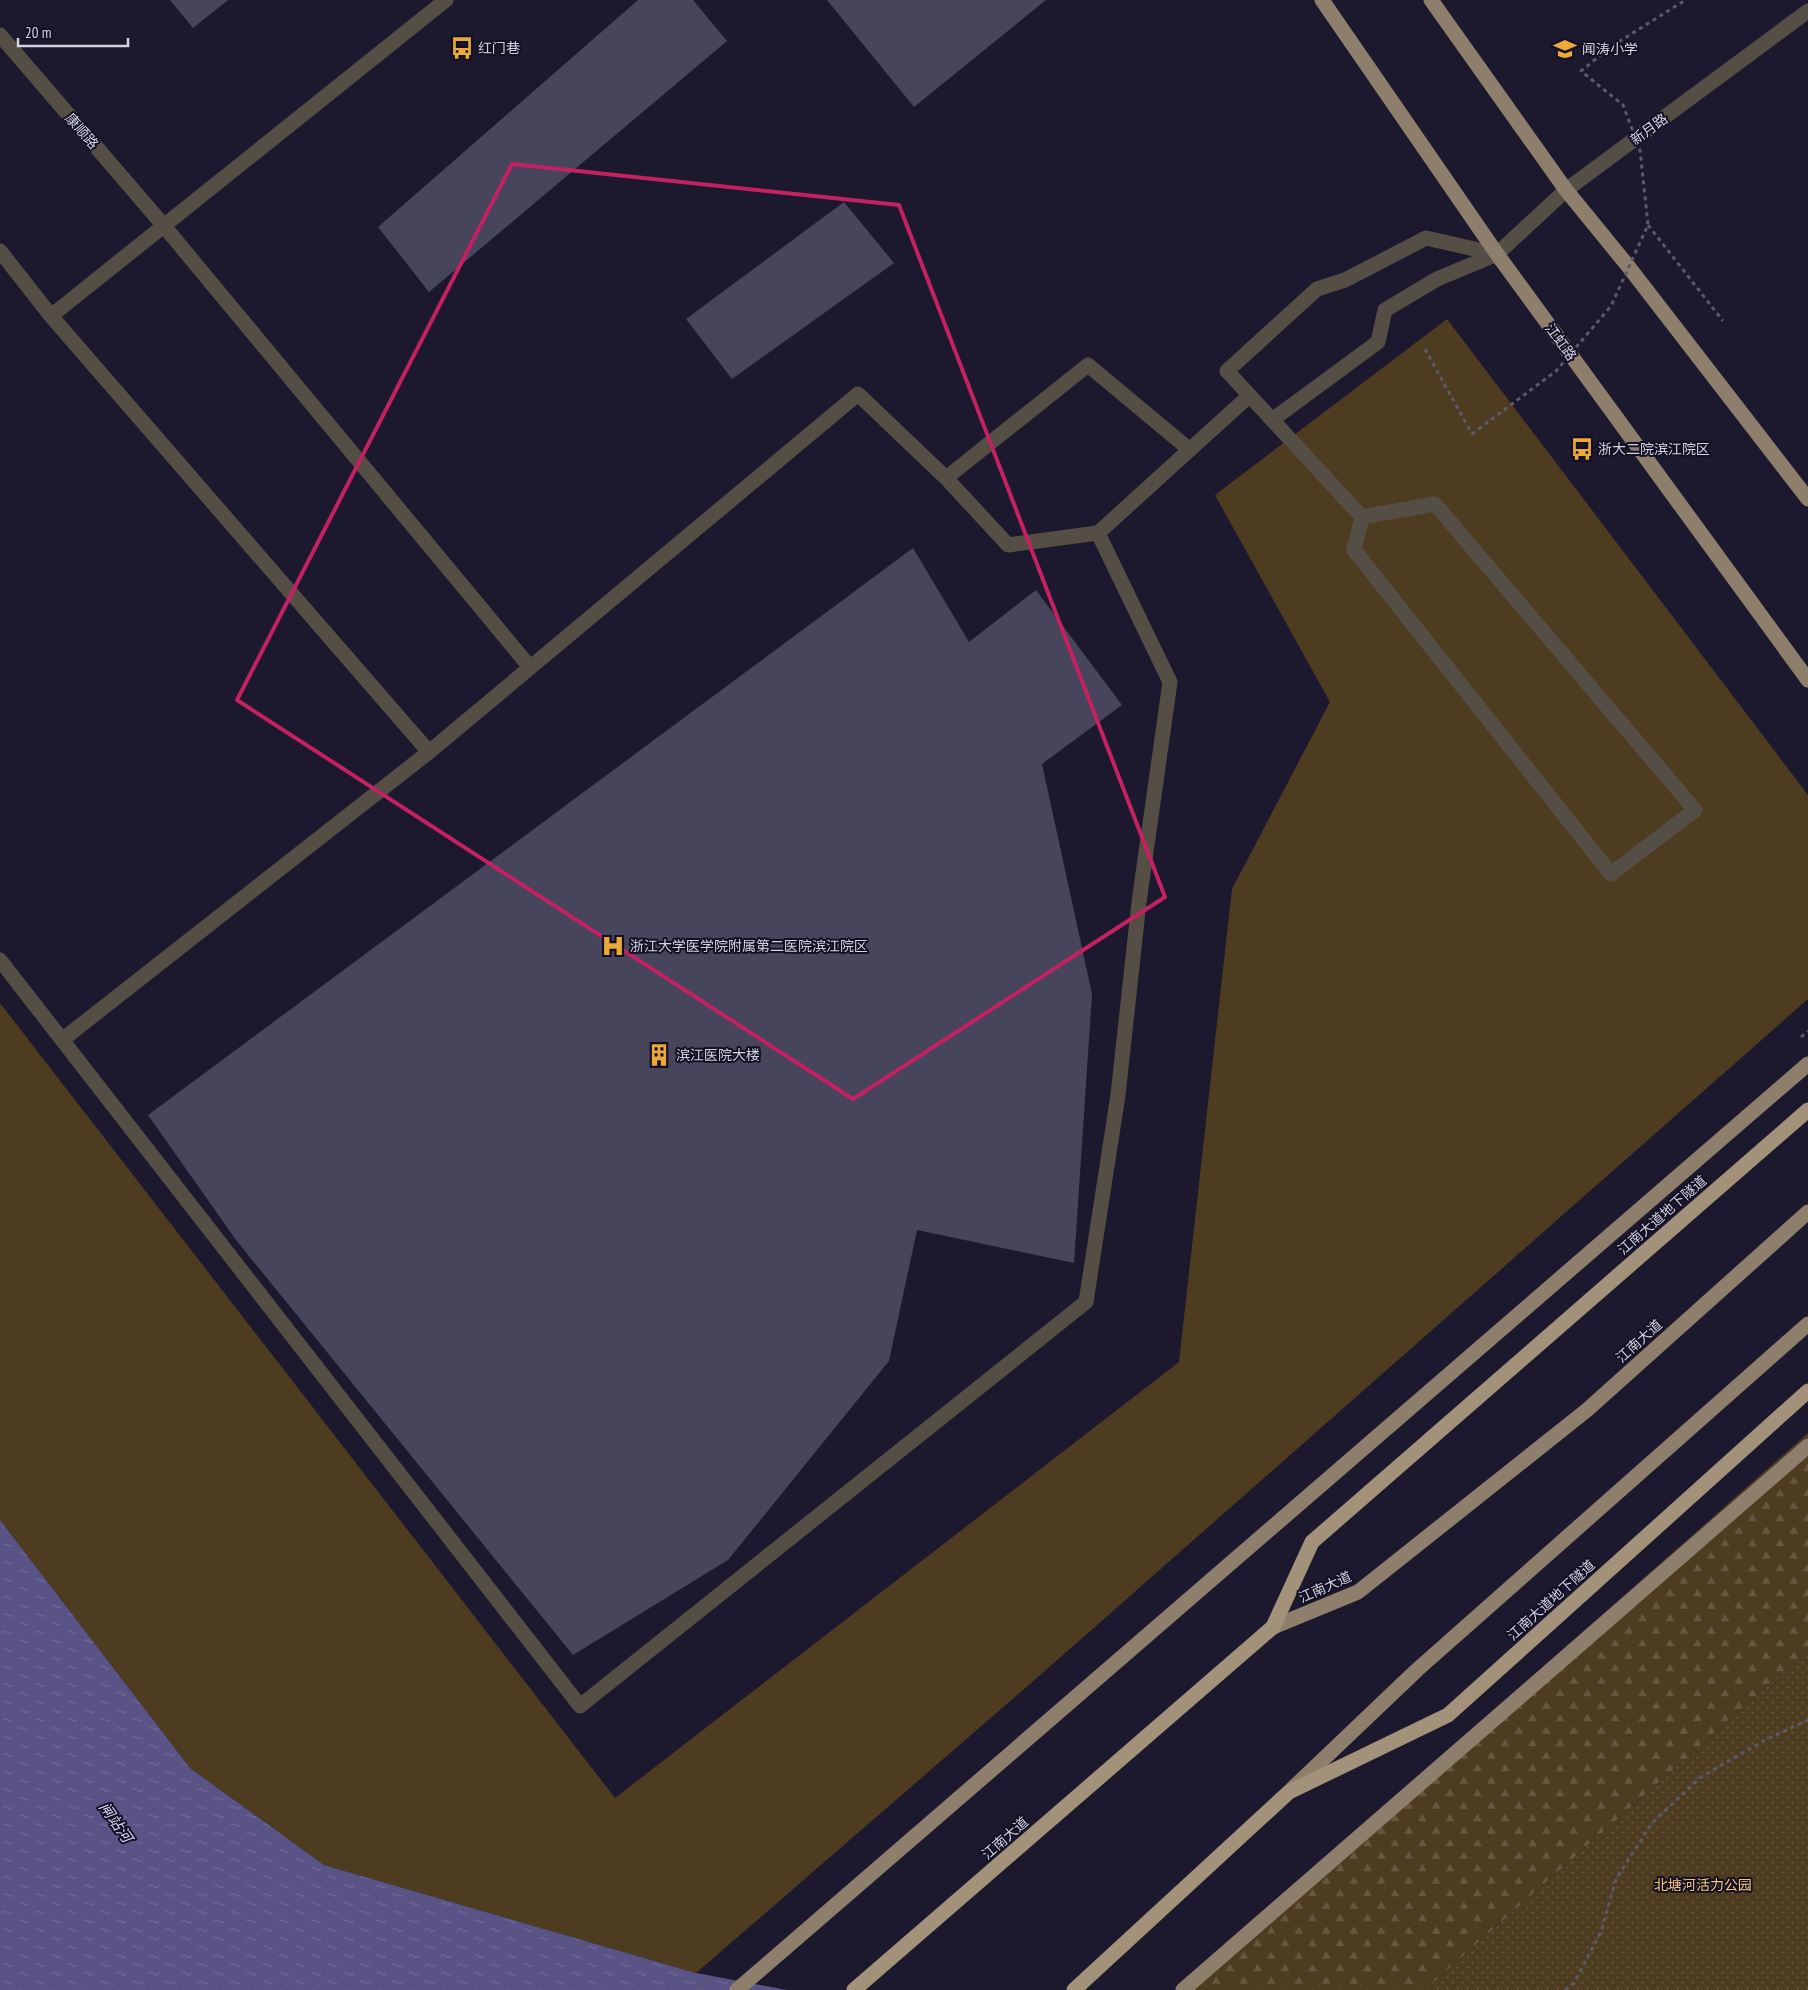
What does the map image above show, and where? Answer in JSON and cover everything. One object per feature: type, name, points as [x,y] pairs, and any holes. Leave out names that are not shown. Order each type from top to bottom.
[{"type":"highway","name":"江南大道地下隧道","points":[[1273,1627],[1312,1542],[1808,1110]]},
{"type":"highway","name":"江南大道地下隧道","points":[[1289,1792],[1448,1715],[1808,1391]]},
{"type":"highway","name":"江南大道","points":[[854,1990],[1273,1627]]},
{"type":"highway","points":[[1074,1990],[1289,1792]]},
{"type":"main road","name":"江虹路","points":[[1322,0],[1497,254],[1808,680]]},
{"type":"main road","points":[[1431,0],[1566,190],[1628,266],[1808,500]]},
{"type":"main road","points":[[737,1990],[1808,1064]]},
{"type":"main road","name":"江南大道","points":[[1273,1627],[1358,1592],[1586,1410],[1808,1212]]},
{"type":"main road","points":[[1289,1792],[1418,1669],[1808,1324]]},
{"type":"main road","points":[[1183,1990],[1808,1446]]},
{"type":"street","points":[[52,316],[446,0]]},
{"type":"street","name":"新月路","points":[[1497,254],[1566,190],[1808,11]]},
{"type":"street","name":"康顺路","points":[[0,36],[164,226],[529,666]]},
{"type":"street","points":[[1362,517],[1227,370],[1317,289],[1345,280],[1426,238],[1497,254]]},
{"type":"street","points":[[0,252],[52,316],[429,752]]},
{"type":"street","points":[[1272,420],[1378,342],[1385,310],[1437,279],[1497,254]]},
{"type":"street","points":[[946,478],[1088,364],[1190,450]]},
{"type":"street","points":[[62,1040],[429,752],[529,666],[858,394],[946,478],[1008,545],[1098,533],[1249,396]]},
{"type":"street","points":[[1435,504],[1695,810],[1611,874],[1354,550],[1362,517],[1435,504]]},
{"type":"street","points":[[0,960],[580,1706],[1086,1302],[1118,1096],[1139,902],[1170,682],[1098,533]]},
{"type":"path","points":[[1425,349],[1472,434],[1556,371],[1611,306],[1648,225],[1640,150],[1623,105],[1581,70],[1612,46],[1684,1]]},
{"type":"path","points":[[1648,225],[1724,322]]},
{"type":"path","points":[[1565,1990],[1574,1982],[1601,1932],[1616,1879],[1652,1823],[1702,1777],[1765,1740],[1808,1720]]},
{"type":"highlighted area","points":[[512,164],[899,205],[1165,897],[853,1099],[237,700]]},
{"type":"green space","points":[[1447,319],[1808,795],[1808,999],[1038,1677],[696,1973],[324,1865],[190,1768],[0,1520],[0,1003],[615,1798],[1179,1362],[1232,889],[1330,702],[1215,495]]},
{"type":"green space","points":[[1808,1433],[1808,1650],[1425,1990],[1178,1990]]},
{"type":"green space","name":"北塘河活力公园","points":[[1808,1650],[1808,1990],[1425,1990]]},
{"type":"water","name":"闸站河","points":[[0,1520],[190,1768],[324,1865],[696,1973],[787,1990],[0,1990]]},
{"type":"building","points":[[170,0],[228,0],[193,28]]},
{"type":"building","points":[[638,0],[693,0],[727,41],[429,292],[378,227]]},
{"type":"building","points":[[827,0],[1046,0],[914,107]]},
{"type":"building","points":[[844,202],[894,263],[732,379],[686,319]]},
{"type":"building","name":"滨江医院大楼","points":[[913,548],[969,642],[1036,590],[1122,705],[1042,764],[1092,994],[1074,1263],[917,1230],[889,1361],[728,1560],[573,1655],[236,1240],[148,1115]]},
{"type":"place","name":"红门巷","points":[[462,48]]},
{"type":"place","name":"闻涛小学","points":[[1565,49]]},
{"type":"place","name":"浙大二院滨江院区","points":[[1582,449]]},
{"type":"place","name":"浙江大学医学院附属第二医院滨江院区","points":[[613,946]]},
{"type":"place","name":"滨江医院大楼","points":[[659,1055]]}]
